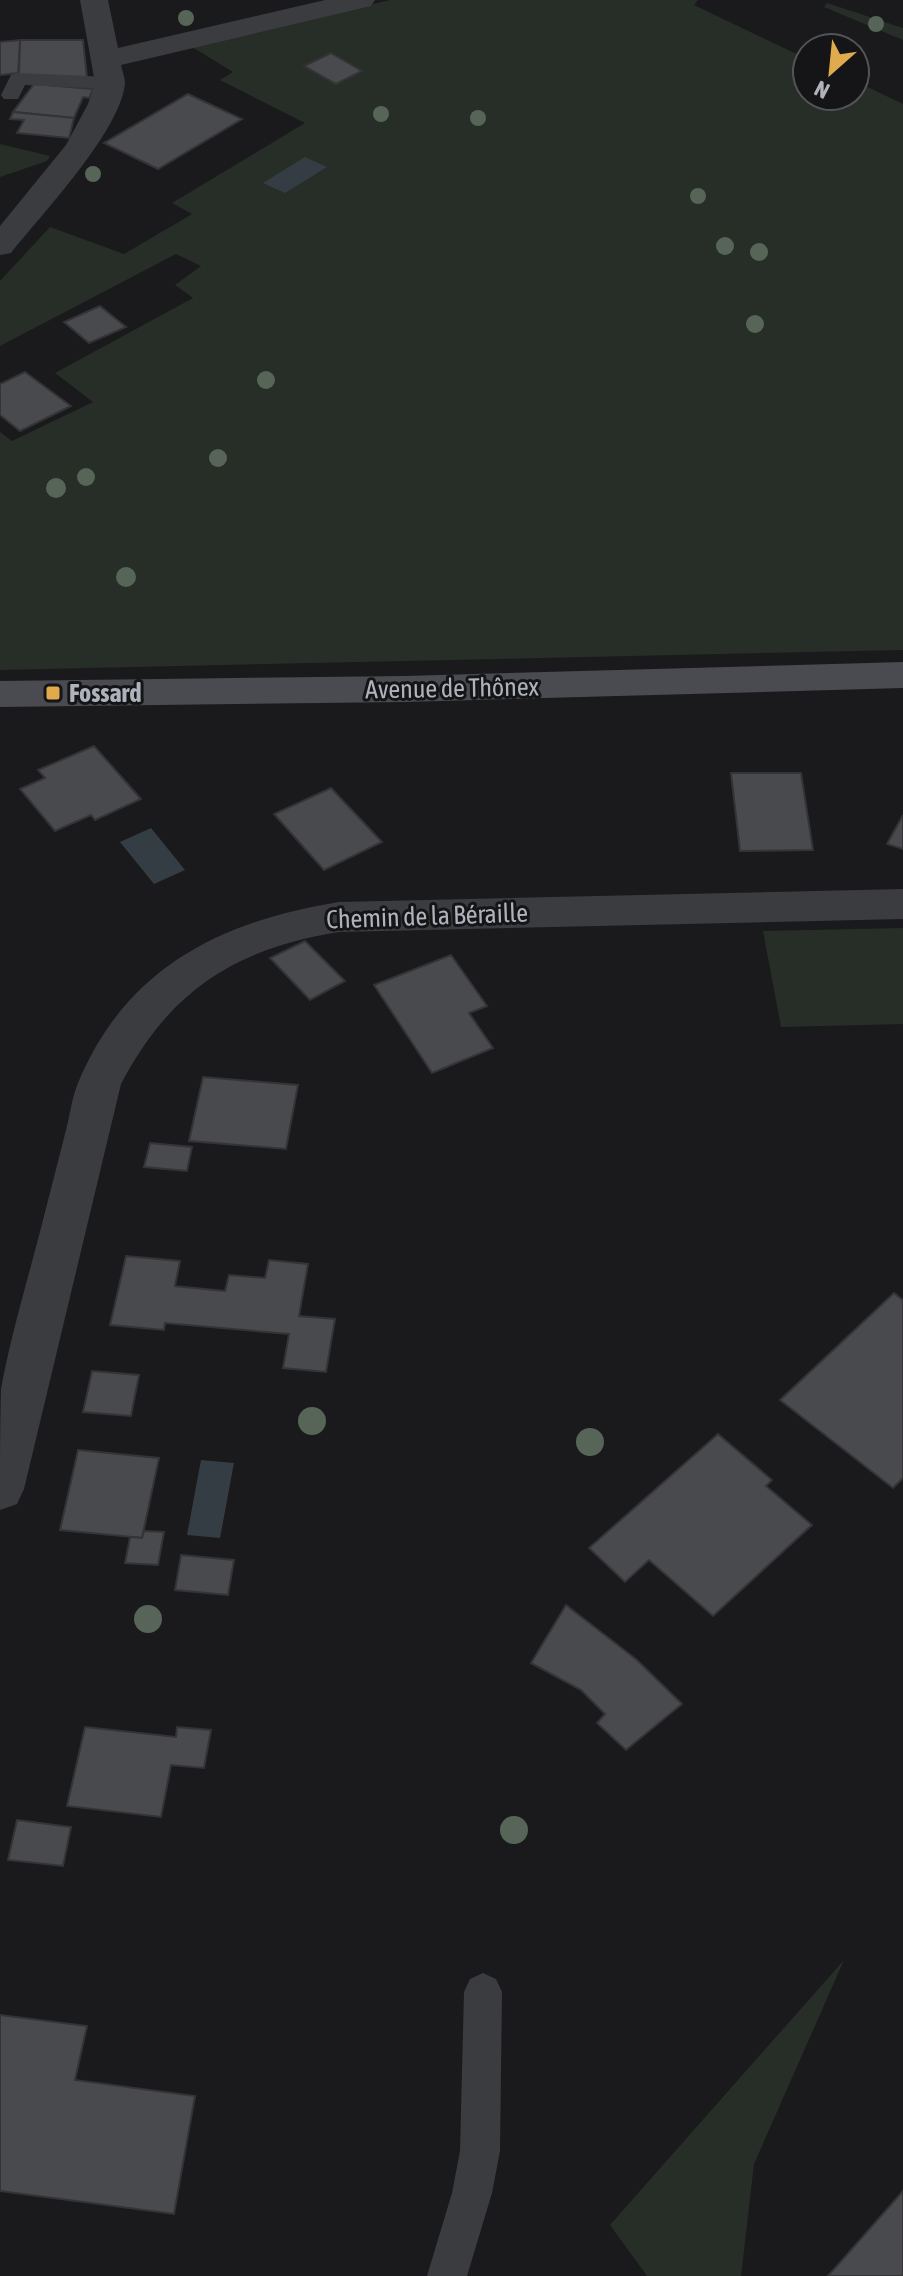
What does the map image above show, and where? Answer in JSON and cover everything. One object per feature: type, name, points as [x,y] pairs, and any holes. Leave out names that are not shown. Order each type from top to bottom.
[{"type":"main road","name":"Avenue de Thônex","points":[[0,694],[405,689],[903,675]]},
{"type":"street","points":[[0,246],[84,140],[107,96],[108,71],[94,0]]},
{"type":"street","points":[[108,71],[361,0]]},
{"type":"street","name":"Chemin de la Béraille","points":[[0,1489],[99,1084],[119,1044],[151,1002],[207,959],[270,931],[339,917],[903,904]]},
{"type":"lane","points":[[11,95],[18,79],[108,71]]},
{"type":"lane","points":[[447,2276],[472,2193],[480,2151],[483,1992]]},
{"type":"shaded area","points":[[390,0],[698,0],[694,5],[791,51],[791,112],[871,112],[871,89],[903,104],[903,650],[0,670],[0,432],[12,441],[93,402],[55,373],[193,298],[175,285],[201,266],[176,254],[0,346],[0,281],[50,227],[124,254],[192,214],[172,203],[305,123],[220,80],[233,72],[192,47]]},
{"type":"shaded area","points":[[827,3],[903,28],[903,40],[824,7]]},
{"type":"shaded area","points":[[0,144],[50,156],[47,161],[0,177]]},
{"type":"shaded area","points":[[305,157],[327,167],[285,193],[263,183]]},
{"type":"shaded area","points":[[151,828],[185,870],[154,884],[120,842]]},
{"type":"shaded area","points":[[903,928],[903,1024],[781,1027],[763,931]]},
{"type":"shaded area","points":[[201,1460],[234,1463],[220,1538],[187,1535]]},
{"type":"shaded area","points":[[844,1960],[754,2164],[741,2276],[647,2276],[610,2225]]},
{"type":"building","points":[[20,40],[83,40],[87,78],[19,75]]},
{"type":"building","points":[[20,40],[18,73],[0,75],[0,42]]},
{"type":"building","points":[[331,53],[362,71],[336,84],[304,66]]},
{"type":"building","points":[[34,84],[93,89],[89,98],[83,97],[74,118],[13,112]]},
{"type":"building","points":[[188,94],[242,119],[158,169],[104,143]]},
{"type":"building","points":[[13,112],[74,118],[69,138],[17,133],[24,120],[10,119]]},
{"type":"building","points":[[100,306],[126,327],[89,343],[64,322]]},
{"type":"building","points":[[25,372],[71,406],[20,431],[0,415],[0,384]]},
{"type":"building","points":[[94,746],[141,799],[95,820],[91,815],[55,831],[20,789],[45,778],[38,770]]},
{"type":"building","points":[[731,773],[801,773],[813,850],[740,851]]},
{"type":"building","points":[[331,788],[382,842],[324,870],[274,814]]},
{"type":"building","points":[[903,815],[903,849],[887,844]]},
{"type":"building","points":[[305,941],[345,981],[310,1000],[270,958]]},
{"type":"building","points":[[451,955],[487,1006],[469,1013],[493,1048],[432,1073],[374,985]]},
{"type":"building","points":[[203,1077],[298,1085],[286,1149],[189,1141]]},
{"type":"building","points":[[150,1143],[192,1147],[187,1171],[144,1167]]},
{"type":"building","points":[[126,1256],[180,1261],[175,1286],[225,1291],[229,1275],[265,1278],[269,1260],[308,1264],[299,1316],[335,1319],[326,1372],[283,1368],[289,1334],[165,1323],[164,1330],[110,1325]]},
{"type":"building","points":[[894,1293],[903,1300],[903,1478],[893,1488],[780,1400]]},
{"type":"building","points":[[92,1371],[139,1375],[131,1416],[83,1412]]},
{"type":"building","points":[[718,1434],[772,1480],[766,1486],[812,1525],[713,1616],[649,1560],[625,1582],[589,1548]]},
{"type":"building","points":[[78,1450],[159,1458],[142,1538],[60,1530]]},
{"type":"building","points":[[144,1531],[164,1532],[158,1565],[125,1563],[130,1537],[142,1538]]},
{"type":"building","points":[[181,1555],[234,1560],[228,1595],[175,1590]]},
{"type":"building","points":[[566,1605],[637,1660],[682,1704],[626,1750],[597,1723],[605,1714],[581,1690],[531,1663]]},
{"type":"building","points":[[85,1727],[176,1737],[177,1727],[211,1730],[204,1768],[171,1765],[161,1817],[67,1806]]},
{"type":"building","points":[[17,1820],[71,1827],[63,1866],[8,1860]]},
{"type":"building","points":[[0,2015],[87,2026],[75,2080],[195,2096],[174,2214],[0,2191]]},
{"type":"building","points":[[903,2191],[903,2276],[828,2276]]},
{"type":"place","name":"Fossard","points":[[53,693]]}]
